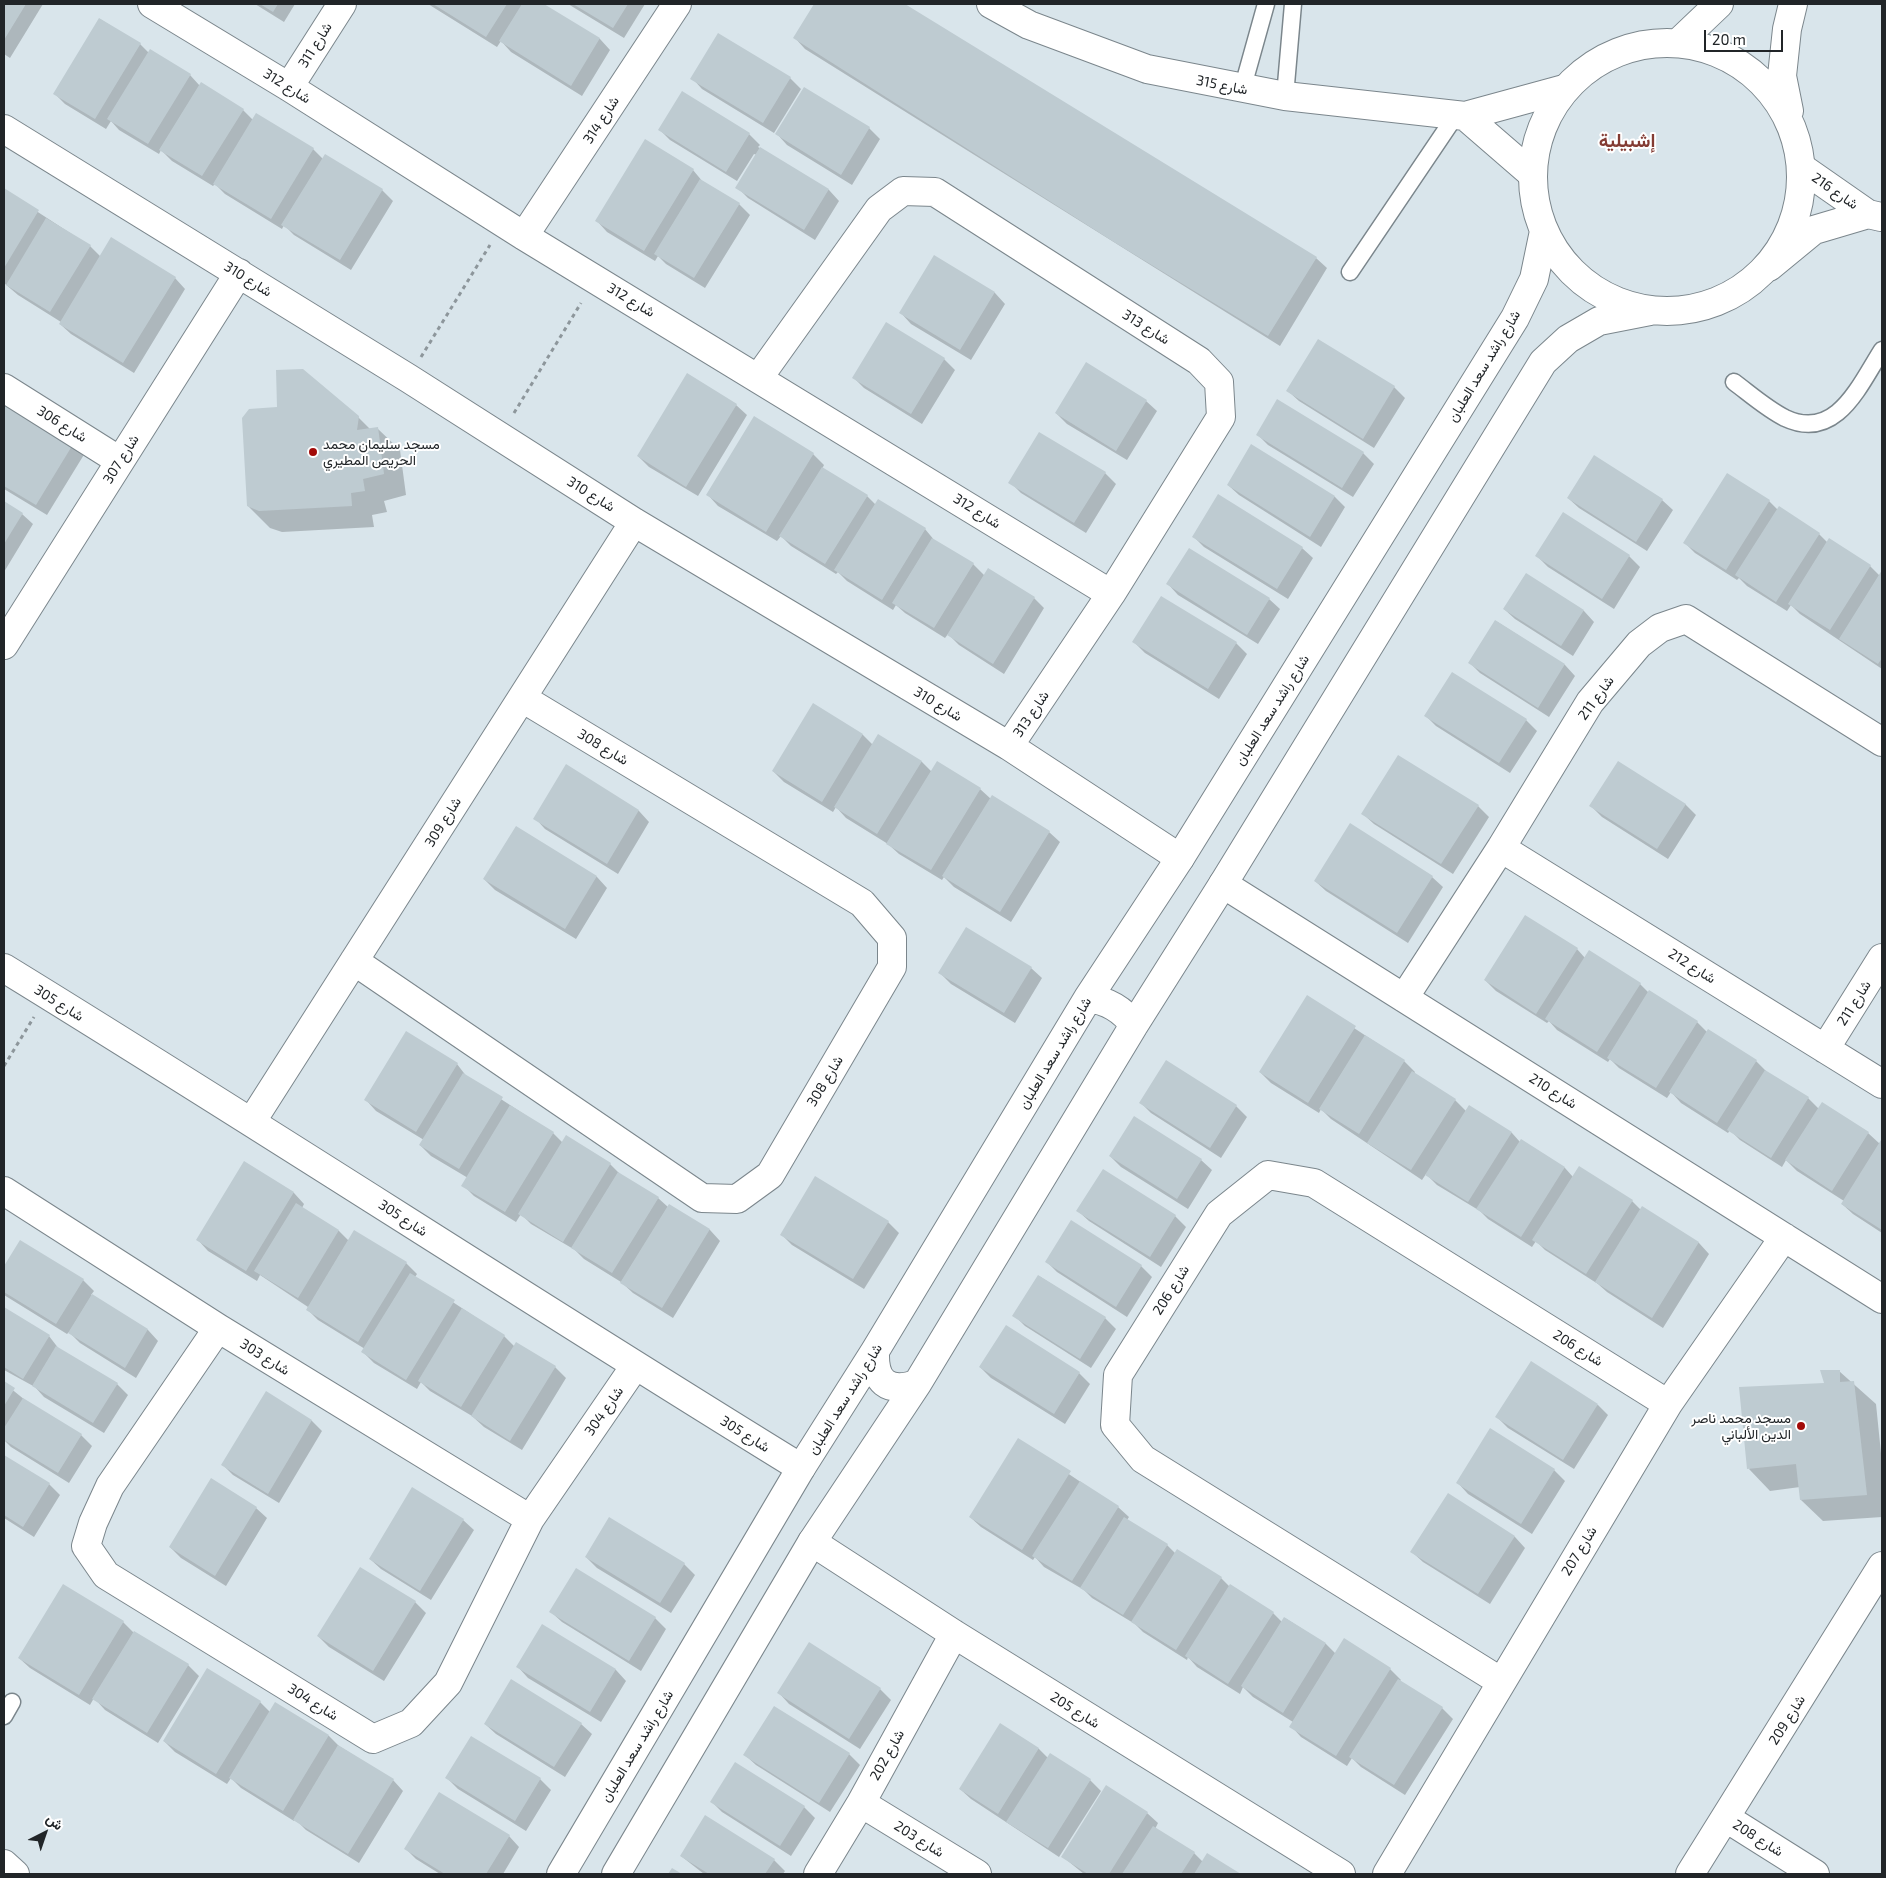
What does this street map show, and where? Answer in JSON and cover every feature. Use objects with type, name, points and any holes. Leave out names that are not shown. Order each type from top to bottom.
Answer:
[{"type":"street","name":"شارع 312","points":[[152,4],[289,87],[514,229],[1112,594]]},
{"type":"street","name":"شارع 311","points":[[289,87],[342,4]]},
{"type":"street","name":"شارع 314","points":[[514,229],[677,4]]},
{"type":"street","name":"شارع 315","points":[[991,4],[1030,24],[1148,70],[1242,90],[1460,116],[1564,89]]},
{"type":"street","points":[[1678,43],[1719,4]]},
{"type":"street","points":[[1768,267],[1788,238],[1800,204],[1802,168],[1782,76],[1787,30],[1794,4]]},
{"type":"street","points":[[1650,311],[1606,297],[1569,270],[1544,231],[1535,203],[1532,174],[1539,137],[1547,115],[1564,89],[1587,68],[1615,52],[1646,44],[1678,43],[1714,51],[1746,68],[1773,94],[1792,125]]},
{"type":"street","points":[[1460,116],[1532,174]]},
{"type":"street","name":"شارع 310","points":[[4,129],[408,378],[634,522],[1008,746],[1180,858]]},
{"type":"street","name":"شارع 216","points":[[1802,168],[1875,215]]},
{"type":"street","name":"شارع 313","points":[[759,377],[879,209],[902,191],[935,192],[1199,361],[1219,382],[1221,417],[1112,594],[1008,746]]},
{"type":"street","name":"شارع 216","points":[[1650,311],[1694,310],[1735,294],[1814,230],[1875,215]]},
{"type":"street","name":"شارع راشد سعد العلبان","points":[[561,1874],[801,1468],[875,1351],[1088,998],[1180,858],[1515,318],[1534,279],[1544,231]]},
{"type":"street","name":"شارع 307","points":[[4,645],[239,273]]},
{"type":"street","points":[[616,1874],[812,1542],[917,1384],[1134,1025],[1223,884],[1543,362],[1568,339],[1599,321],[1650,311]]},
{"type":"street","name":"شارع 306","points":[[4,388],[120,461]]},
{"type":"street","name":"شارع 309","points":[[252,1122],[634,522]]},
{"type":"street","name":"شارع 211","points":[[1404,998],[1501,848],[1590,702],[1639,644],[1660,628],[1686,619],[1882,742]]},
{"type":"street","name":"شارع 308","points":[[354,961],[702,1198],[737,1199],[770,1175],[892,967],[892,938],[862,903],[522,698]]},
{"type":"street","name":"شارع 212","points":[[1501,848],[1882,1084]]},
{"type":"street","name":"شارع 210","points":[[1223,884],[1882,1299]]},
{"type":"street","name":"شارع 211","points":[[1825,1049],[1882,958]]},
{"type":"street","name":"شارع 305","points":[[4,968],[252,1122],[635,1366],[801,1468]]},
{"type":"street","points":[[1088,998],[1109,1003],[1127,1016],[1134,1025]]},
{"type":"street","name":"شارع 206","points":[[1500,1682],[1143,1459],[1115,1425],[1118,1375],[1219,1214],[1268,1175],[1314,1182],[1668,1404]]},
{"type":"street","name":"شارع 303","points":[[4,1190],[218,1328],[530,1519]]},
{"type":"street","name":"شارع 207","points":[[1387,1874],[1500,1682],[1668,1404],[1784,1237]]},
{"type":"street","name":"شارع 304","points":[[218,1328],[110,1486],[93,1523],[86,1546],[106,1575],[372,1739],[411,1723],[448,1683],[530,1519],[635,1366]]},
{"type":"street","points":[[875,1351],[874,1368],[884,1382],[900,1389],[917,1384]]},
{"type":"street","name":"شارع 205","points":[[812,1542],[954,1634],[1341,1874]]},
{"type":"street","name":"شارع 209","points":[[1690,1874],[1882,1566]]},
{"type":"street","name":"شارع 202","points":[[818,1874],[861,1803],[954,1634]]},
{"type":"street","name":"شارع 203","points":[[861,1803],[977,1874]]},
{"type":"street","name":"شارع 208","points":[[1726,1818],[1815,1874]]},
{"type":"street","points":[[4,1864],[15,1874]]},
{"type":"lane","points":[[1242,90],[1266,4]]},
{"type":"lane","points":[[1285,96],[1293,4]]},
{"type":"lane","points":[[1350,272],[1460,116]]},
{"type":"lane","points":[[1734,382],[1782,417],[1799,424],[1817,424],[1834,417],[1847,404],[1882,350]]},
{"type":"lane","points":[[4,1716],[12,1702]]},
{"type":"path","points":[[408,378],[514,229]]},
{"type":"path","points":[[500,436],[596,279]]},
{"type":"path","points":[[4,1066],[47,995]]},
{"type":"building","points":[[4,4],[26,4],[4,40]]},
{"type":"building","points":[[260,4],[278,4],[273,12]]},
{"type":"building","points":[[433,4],[507,4],[486,37]]},
{"type":"building","points":[[522,4],[544,4],[600,38],[571,86],[499,41]]},
{"type":"building","points":[[573,4],[628,4],[613,28]]},
{"type":"building","points":[[814,4],[905,4],[1317,257],[1268,336],[1114,242],[793,38]]},
{"type":"building","points":[[99,18],[141,43],[95,119],[53,94]]},
{"type":"building","points":[[718,33],[791,77],[763,123],[690,79]]},
{"type":"building","points":[[150,49],[191,74],[148,144],[107,119]]},
{"type":"building","points":[[201,82],[244,109],[202,176],[159,150]]},
{"type":"building","points":[[804,87],[870,127],[841,175],[775,134]]},
{"type":"building","points":[[682,91],[750,133],[726,172],[658,130]]},
{"type":"building","points":[[256,113],[314,148],[271,219],[213,184]]},
{"type":"building","points":[[645,139],[694,169],[644,251],[595,221]]},
{"type":"building","points":[[760,147],[829,189],[804,230],[735,188]]},
{"type":"building","points":[[325,154],[383,189],[340,260],[281,225]]},
{"type":"building","points":[[700,179],[740,203],[694,278],[654,254]]},
{"type":"building","points":[[4,188],[39,210],[4,268]]},
{"type":"building","points":[[46,218],[91,245],[50,312],[6,285]]},
{"type":"building","points":[[111,237],[176,277],[123,363],[59,324]]},
{"type":"building","points":[[934,255],[995,292],[960,350],[899,313]]},
{"type":"building","points":[[886,322],[945,358],[911,414],[852,378]]},
{"type":"building","points":[[1318,339],[1395,386],[1363,439],[1286,391]]},
{"type":"building","points":[[1086,362],[1147,400],[1116,451],[1055,413]]},
{"type":"building","name":"مسجد سليمان محمد الحريص المطيري","points":[[303,369],[359,416],[357,430],[378,427],[384,474],[363,479],[365,491],[351,493],[352,506],[259,511],[247,506],[242,418],[249,409],[277,407],[276,370]]},
{"type":"building","points":[[687,373],[737,404],[686,487],[637,456]]},
{"type":"building","points":[[4,397],[75,441],[36,505],[4,486]]},
{"type":"building","points":[[1277,399],[1364,452],[1342,488],[1256,435]]},
{"type":"building","points":[[754,416],[814,453],[766,532],[706,495]]},
{"type":"building","points":[[1039,432],[1106,472],[1074,523],[1008,483]]},
{"type":"building","points":[[1251,444],[1335,496],[1310,537],[1227,485]]},
{"type":"building","points":[[1594,455],[1663,499],[1636,542],[1567,498]]},
{"type":"building","points":[[822,467],[868,495],[825,564],[779,536]]},
{"type":"building","points":[[1727,473],[1770,500],[1726,570],[1683,543]]},
{"type":"building","points":[[1218,494],[1303,547],[1277,589],[1192,537]]},
{"type":"building","points":[[878,499],[926,528],[882,600],[834,570]]},
{"type":"building","points":[[4,501],[23,513],[4,544]]},
{"type":"building","points":[[1779,506],[1820,533],[1776,602],[1735,575]]},
{"type":"building","points":[[1563,512],[1630,555],[1602,599],[1535,556]]},
{"type":"building","points":[[932,538],[974,563],[934,628],[892,603]]},
{"type":"building","points":[[1829,538],[1871,565],[1830,630],[1788,604]]},
{"type":"building","points":[[1189,548],[1270,598],[1247,635],[1166,584]]},
{"type":"building","points":[[988,568],[1035,597],[993,664],[947,635]]},
{"type":"building","points":[[1882,570],[1882,658],[1878,664],[1839,639]]},
{"type":"building","points":[[1526,573],[1584,610],[1561,646],[1503,609]]},
{"type":"building","points":[[1161,596],[1237,642],[1208,689],[1132,642]]},
{"type":"building","points":[[1495,620],[1565,664],[1538,708],[1468,663]]},
{"type":"building","points":[[1452,672],[1527,719],[1499,763],[1424,716]]},
{"type":"building","points":[[813,703],[863,734],[822,802],[772,771]]},
{"type":"building","points":[[878,734],[922,761],[877,834],[834,807]]},
{"type":"building","points":[[1398,755],[1479,805],[1441,864],[1361,814]]},
{"type":"building","points":[[937,761],[981,788],[931,870],[886,844]]},
{"type":"building","points":[[1618,761],[1686,804],[1657,849],[1589,806]]},
{"type":"building","points":[[566,764],[639,810],[607,864],[533,819]]},
{"type":"building","points":[[992,795],[1050,831],[1000,912],[942,876]]},
{"type":"building","points":[[1350,823],[1433,876],[1397,933],[1314,881]]},
{"type":"building","points":[[516,826],[597,876],[565,929],[483,879]]},
{"type":"building","points":[[1525,915],[1578,948],[1536,1014],[1484,980]]},
{"type":"building","points":[[966,927],[1032,967],[1004,1013],[938,973]]},
{"type":"building","points":[[1589,950],[1641,983],[1597,1052],[1545,1019]]},
{"type":"building","points":[[1649,990],[1698,1021],[1656,1088],[1607,1058]]},
{"type":"building","points":[[1307,995],[1356,1026],[1308,1103],[1259,1072]]},
{"type":"building","points":[[1708,1029],[1757,1060],[1717,1123],[1669,1092]]},
{"type":"building","points":[[406,1031],[458,1063],[416,1132],[364,1100]]},
{"type":"building","points":[[1365,1035],[1405,1060],[1359,1134],[1319,1109]]},
{"type":"building","points":[[1166,1060],[1237,1105],[1210,1148],[1139,1103]]},
{"type":"building","points":[[1765,1070],[1809,1097],[1771,1158],[1727,1130]]},
{"type":"building","points":[[1412,1071],[1456,1099],[1411,1170],[1367,1143]]},
{"type":"building","points":[[463,1073],[503,1097],[459,1169],[419,1145]]},
{"type":"building","points":[[1822,1102],[1869,1132],[1832,1191],[1785,1160]]},
{"type":"building","points":[[510,1105],[554,1132],[505,1212],[461,1186]]},
{"type":"building","points":[[1469,1105],[1512,1132],[1468,1202],[1425,1175]]},
{"type":"building","points":[[1134,1116],[1202,1159],[1177,1199],[1109,1156]]},
{"type":"building","points":[[566,1135],[611,1163],[563,1242],[518,1214]]},
{"type":"building","points":[[1521,1139],[1565,1167],[1521,1237],[1476,1209]]},
{"type":"building","points":[[1882,1141],[1882,1230],[1841,1204]]},
{"type":"building","points":[[244,1161],[294,1192],[246,1271],[196,1240]]},
{"type":"building","points":[[1579,1166],[1633,1200],[1586,1274],[1532,1240]]},
{"type":"building","points":[[1103,1169],[1176,1215],[1150,1257],[1076,1211]]},
{"type":"building","points":[[618,1172],[659,1197],[612,1273],[571,1248]]},
{"type":"building","points":[[815,1176],[889,1221],[853,1279],[780,1235]]},
{"type":"building","points":[[296,1203],[339,1230],[298,1298],[254,1271]]},
{"type":"building","points":[[669,1204],[710,1229],[662,1308],[620,1283]]},
{"type":"building","points":[[1642,1206],[1699,1242],[1652,1318],[1595,1282]]},
{"type":"building","points":[[1071,1220],[1142,1265],[1116,1307],[1045,1262]]},
{"type":"building","points":[[354,1230],[407,1262],[358,1342],[306,1310]]},
{"type":"building","points":[[20,1240],[84,1279],[56,1324],[4,1292],[4,1266]]},
{"type":"building","points":[[410,1273],[455,1300],[406,1380],[361,1352]]},
{"type":"building","points":[[1038,1275],[1106,1317],[1080,1359],[1012,1316]]},
{"type":"building","points":[[92,1294],[148,1329],[125,1368],[68,1333]]},
{"type":"building","points":[[4,1307],[50,1335],[23,1379],[4,1367]]},
{"type":"building","points":[[462,1308],[505,1335],[461,1407],[418,1381]]},
{"type":"building","points":[[1006,1325],[1080,1372],[1054,1414],[979,1367]]},
{"type":"building","points":[[516,1342],[556,1366],[510,1441],[471,1416]]},
{"type":"building","points":[[56,1346],[118,1383],[93,1423],[32,1386]]},
{"type":"building","points":[[1531,1361],[1598,1404],[1563,1460],[1495,1417]]},
{"type":"building","name":"مسجد محمد ناصر الدين الألباني","points":[[1820,1370],[1840,1370],[1840,1382],[1854,1381],[1867,1495],[1800,1500],[1796,1464],[1747,1469],[1739,1387],[1824,1383]]},
{"type":"building","points":[[4,1381],[15,1388],[4,1406]]},
{"type":"building","points":[[266,1391],[312,1420],[268,1494],[221,1465]]},
{"type":"building","points":[[23,1398],[82,1434],[58,1473],[4,1440],[4,1428]]},
{"type":"building","points":[[1490,1428],[1555,1469],[1521,1524],[1456,1483]]},
{"type":"building","points":[[1018,1438],[1071,1471],[1022,1550],[969,1517]]},
{"type":"building","points":[[4,1455],[50,1483],[23,1527],[4,1515]]},
{"type":"building","points":[[211,1478],[257,1507],[215,1576],[169,1547]]},
{"type":"building","points":[[1080,1481],[1119,1506],[1072,1581],[1032,1556]]},
{"type":"building","points":[[412,1487],[464,1519],[420,1591],[369,1559]]},
{"type":"building","points":[[1448,1493],[1515,1536],[1478,1594],[1410,1552]]},
{"type":"building","points":[[609,1517],[685,1563],[660,1603],[585,1557]]},
{"type":"building","points":[[1124,1517],[1168,1544],[1123,1615],[1080,1588]]},
{"type":"building","points":[[1177,1549],[1222,1577],[1176,1650],[1131,1622]]},
{"type":"building","points":[[360,1567],[416,1601],[373,1671],[317,1636]]},
{"type":"building","points":[[576,1568],[656,1617],[629,1661],[549,1612]]},
{"type":"building","points":[[63,1584],[124,1621],[79,1695],[18,1658]]},
{"type":"building","points":[[1230,1584],[1274,1612],[1228,1684],[1185,1656]]},
{"type":"building","points":[[1284,1617],[1326,1643],[1283,1713],[1241,1686]]},
{"type":"building","points":[[542,1624],[616,1669],[590,1712],[516,1667]]},
{"type":"building","points":[[134,1631],[189,1664],[147,1733],[92,1699]]},
{"type":"building","points":[[1344,1638],[1391,1668],[1336,1756],[1289,1727]]},
{"type":"building","points":[[809,1642],[881,1688],[849,1739],[777,1693]]},
{"type":"building","points":[[207,1668],[261,1701],[216,1774],[163,1741]]},
{"type":"building","points":[[511,1679],[582,1723],[554,1767],[484,1724]]},
{"type":"building","points":[[1398,1679],[1443,1707],[1394,1785],[1349,1757]]},
{"type":"building","points":[[275,1702],[329,1735],[283,1811],[229,1778]]},
{"type":"building","points":[[774,1706],[850,1753],[819,1803],[743,1755]]},
{"type":"building","points":[[1000,1723],[1039,1748],[998,1814],[959,1789]]},
{"type":"building","points":[[471,1736],[541,1778],[515,1821],[445,1778]]},
{"type":"building","points":[[338,1745],[394,1779],[348,1854],[293,1820]]},
{"type":"building","points":[[1050,1753],[1091,1779],[1048,1848],[1006,1822]]},
{"type":"building","points":[[735,1762],[805,1806],[780,1846],[710,1802]]},
{"type":"building","points":[[1106,1785],[1148,1812],[1109,1874],[1088,1874],[1061,1857]]},
{"type":"building","points":[[439,1792],[510,1835],[486,1874],[445,1874],[404,1849]]},
{"type":"building","points":[[705,1815],[775,1859],[765,1874],[709,1874],[680,1856]]},
{"type":"building","points":[[1153,1826],[1195,1852],[1181,1874],[1122,1874]]},
{"type":"building","points":[[1207,1853],[1241,1874],[1194,1874]]},
{"type":"building","points":[[672,1868],[682,1874],[668,1874]]},
{"type":"place","name":"مسجد سليمان محمد الحريص المطيري","points":[[313,452]]},
{"type":"place","name":"مسجد محمد ناصر الدين الألباني","points":[[1801,1426]]},
{"type":"district","name":"إشبيلية","points":[[1627,141]]}]
